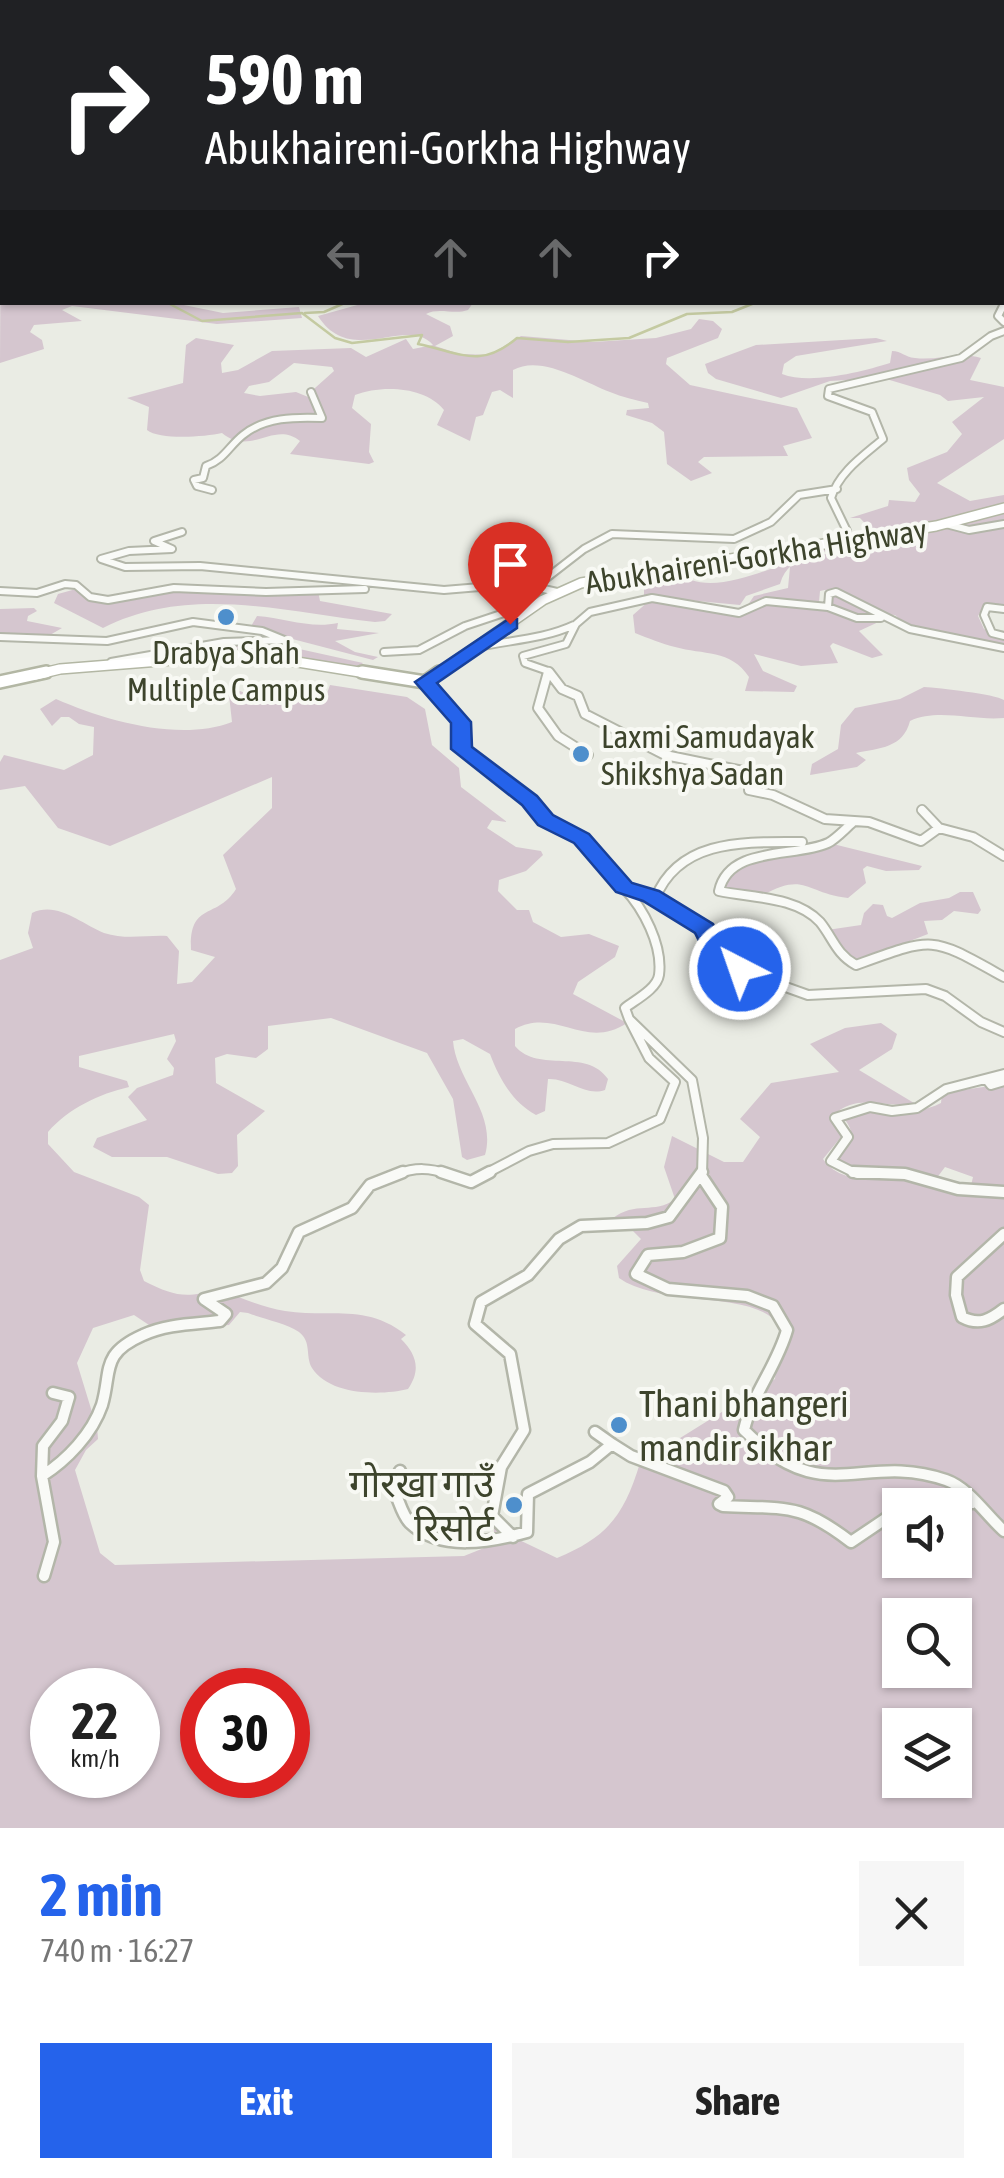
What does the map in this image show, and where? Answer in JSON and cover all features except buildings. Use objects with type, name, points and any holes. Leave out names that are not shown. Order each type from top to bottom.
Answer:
[{"type":"main road","name":"Abukhaireni-Gorkha Highway","points":[[425,682],[557,592],[594,579],[946,524],[1004,508]]},
{"type":"main road","points":[[0,682],[102,664],[266,655],[425,682]]},
{"type":"street","points":[[820,545],[847,531],[831,498],[846,470],[883,439],[872,412],[835,400],[828,396],[828,389],[961,358],[972,353],[980,340],[1004,331]]},
{"type":"street","points":[[212,490],[197,486],[194,480],[204,478],[206,466],[223,461],[245,434],[260,424],[322,418],[311,392]]},
{"type":"street","points":[[384,652],[418,650],[465,626],[504,613],[596,540],[611,534],[699,541],[749,537],[790,508],[799,495],[837,489]]},
{"type":"street","points":[[946,524],[970,530],[1004,524]]},
{"type":"street","points":[[182,532],[154,541],[172,549],[128,551],[101,559],[126,567],[200,566],[385,587],[444,590],[527,583],[557,592]]},
{"type":"street","points":[[0,591],[37,593],[64,584],[76,585],[90,596],[108,600],[174,588],[266,592],[385,587]]},
{"type":"street","points":[[828,606],[830,594],[836,592],[884,618],[930,636],[1004,648]]},
{"type":"street","points":[[478,647],[520,638],[549,637],[601,607],[652,598],[739,613],[766,601],[828,606],[858,618],[884,618]]},
{"type":"street","points":[[1004,609],[987,607],[984,615],[992,633],[1004,636]]},
{"type":"street","points":[[0,637],[107,641],[193,622],[262,631],[284,640],[224,642],[102,664]]},
{"type":"street","points":[[576,624],[566,644],[523,656],[525,663],[548,671],[562,689],[578,696],[585,714],[634,742],[665,756],[736,768],[749,776],[749,790],[772,795],[825,819],[881,825],[921,841],[939,828]]},
{"type":"street","points":[[548,671],[538,708],[544,721],[574,749],[588,756]]},
{"type":"street","points":[[42,1476],[56,1468],[88,1430],[104,1401],[104,1380],[112,1360],[127,1343],[172,1326],[220,1322],[226,1314],[204,1299],[218,1292],[248,1291],[272,1281],[283,1267],[298,1232],[352,1208],[370,1185],[411,1169],[432,1170],[471,1182],[553,1144],[608,1143],[660,1119],[676,1082],[649,1058],[624,1008],[654,985],[659,975],[651,927],[641,906],[582,838],[546,820],[530,801],[461,749],[461,722],[425,682]]},
{"type":"street","points":[[922,810],[939,828],[973,837],[1004,856]]},
{"type":"street","points":[[852,822],[828,844],[750,858],[722,882],[719,891],[750,900],[775,901],[819,920],[837,952],[856,965],[920,942],[946,945],[1004,978]]},
{"type":"street","points":[[654,898],[671,868],[691,857],[764,841],[828,844]]},
{"type":"street","points":[[624,888],[654,898],[709,933],[715,954],[724,965],[751,971],[777,986],[820,995],[926,989],[946,996],[981,1022],[1004,1032]]},
{"type":"street","points":[[512,1537],[492,1516],[500,1467],[524,1430],[521,1403],[510,1354],[474,1324],[475,1313],[481,1302],[544,1262],[559,1239],[581,1226],[647,1223],[668,1217],[702,1177],[706,1157],[692,1080],[629,1019]]},
{"type":"street","points":[[1004,1078],[946,1089],[918,1108],[892,1112],[870,1107],[835,1118],[848,1138],[831,1161],[856,1174],[905,1174],[958,1188],[1004,1192]]},
{"type":"street","points":[[702,1177],[722,1207],[720,1238],[683,1252],[648,1254],[636,1274],[668,1289],[747,1296],[774,1306],[787,1330],[781,1358],[750,1401],[744,1430],[752,1440],[800,1474],[850,1479],[878,1472],[906,1472],[950,1481],[1004,1531]]},
{"type":"street","points":[[1004,1234],[957,1276],[956,1286],[962,1316],[972,1323],[986,1322],[1004,1309]]},
{"type":"street","points":[[44,1576],[54,1542],[42,1476],[43,1446],[62,1421],[68,1397],[52,1393]]},
{"type":"street","points":[[595,1432],[631,1456],[724,1490],[728,1497],[719,1504],[723,1506],[802,1510],[817,1516],[851,1542],[882,1521]]},
{"type":"street","points":[[400,1470],[392,1486],[407,1521],[437,1539],[474,1542],[527,1532],[529,1524],[524,1513],[528,1494],[590,1462],[612,1444]]},
{"type":"shaded area","points":[[0,305],[184,305],[223,313],[299,307],[302,318],[217,324],[72,306],[62,310],[82,321],[34,325],[30,332],[42,340],[44,349],[0,363]]},
{"type":"shaded area","points":[[357,305],[472,305],[463,311],[426,314],[450,326],[453,336],[435,346],[460,354],[489,355],[521,336],[593,342],[656,338],[691,329],[699,319],[713,321],[722,329],[718,338],[667,358],[666,364],[690,385],[797,408],[812,438],[783,446],[788,456],[704,457],[698,462],[712,473],[691,481],[667,464],[664,432],[652,423],[626,415],[627,410],[649,408],[648,403],[536,365],[513,370],[513,398],[500,390],[492,392],[483,415],[476,417],[470,441],[437,425],[444,410],[426,396],[390,389],[355,395],[352,408],[371,424],[369,452],[374,462],[369,464],[290,454],[300,441],[281,434],[243,441],[222,433],[182,437],[153,433],[147,430],[149,407],[127,398],[183,383],[186,345],[196,338],[234,345],[221,363],[222,373],[238,370],[272,351],[351,348],[366,357],[406,339],[413,349],[433,345],[422,337],[409,335],[346,338],[331,331],[318,316]],"holes":[[[294,363],[332,367],[334,371],[315,388],[313,399],[296,392],[260,396],[244,393],[249,386],[269,382]]]},
{"type":"shaded area","points":[[876,338],[887,341],[796,356],[784,364],[782,374],[821,378],[850,373],[890,363],[892,351],[915,358],[981,358],[970,380],[1004,387],[1004,439],[937,483],[970,501],[1004,495],[1004,504],[943,523],[875,534],[860,518],[850,518],[888,506],[889,500],[915,502],[920,494],[909,480],[907,468],[947,452],[962,434],[952,422],[984,397],[948,401],[883,378],[830,381],[781,398],[716,379],[705,364],[756,345]]},
{"type":"shaded area","points":[[1004,510],[1004,605],[984,606],[978,616],[984,629],[1004,637],[1004,645],[918,630],[895,615],[875,610],[839,591],[820,591],[819,602],[768,598],[745,609],[754,596],[788,588],[790,567],[802,560],[964,523]]},
{"type":"shaded area","points":[[854,542],[800,559],[780,584],[746,596],[740,605],[644,596],[644,586],[652,575],[674,569],[686,578],[716,583],[794,561],[779,552]]},
{"type":"shaded area","points":[[76,589],[102,600],[176,589],[318,591],[320,601],[392,614],[385,621],[375,622],[272,608],[203,604],[169,607],[103,628],[54,603],[58,594]]},
{"type":"shaded area","points":[[833,595],[885,619],[859,631],[883,655],[872,658],[833,643],[830,646],[838,663],[801,666],[754,654],[763,671],[797,686],[794,692],[745,691],[749,677],[725,657],[670,646],[635,633],[633,615],[650,600],[738,617],[769,604],[825,610],[832,606]]},
{"type":"shaded area","points":[[0,609],[37,611],[27,621],[62,628],[50,635],[0,635]]},
{"type":"shaded area","points":[[257,616],[307,624],[338,623],[337,629],[379,633],[335,641],[355,652],[378,657],[373,660],[250,628]]},
{"type":"shaded area","points":[[263,641],[363,663],[356,670],[264,653],[177,659],[170,653]]},
{"type":"shaded area","points":[[330,685],[407,697],[425,709],[432,745],[459,768],[461,787],[507,822],[492,820],[487,828],[516,847],[541,851],[543,855],[526,871],[499,880],[498,891],[517,910],[529,910],[533,922],[561,937],[589,934],[619,946],[615,957],[578,982],[573,994],[627,1023],[598,1033],[544,1023],[515,1029],[515,1046],[525,1054],[588,1064],[608,1079],[605,1090],[598,1091],[548,1079],[545,1111],[536,1115],[507,1089],[490,1054],[463,1039],[453,1041],[481,1111],[487,1140],[485,1155],[467,1160],[462,1157],[453,1099],[427,1053],[331,1018],[268,1026],[268,1049],[256,1058],[227,1054],[215,1058],[216,1083],[265,1111],[237,1135],[238,1166],[232,1173],[218,1174],[167,1157],[112,1157],[93,1147],[97,1138],[147,1120],[128,1097],[137,1088],[173,1075],[174,1068],[167,1059],[176,1041],[174,1034],[79,1056],[79,1067],[127,1081],[129,1087],[96,1098],[65,1116],[48,1132],[48,1144],[74,1172],[139,1197],[149,1205],[140,1270],[144,1281],[180,1294],[217,1289],[285,1311],[377,1319],[406,1335],[401,1339],[414,1357],[416,1369],[408,1389],[370,1393],[330,1384],[312,1368],[306,1340],[299,1332],[248,1313],[240,1312],[229,1325],[186,1328],[164,1335],[134,1315],[93,1328],[77,1363],[92,1412],[96,1414],[98,1439],[86,1450],[75,1470],[100,1553],[115,1565],[464,1556],[494,1544],[494,1528],[489,1519],[513,1537],[557,1558],[589,1542],[620,1510],[640,1463],[775,1379],[780,1344],[778,1325],[767,1314],[750,1307],[659,1293],[619,1278],[617,1266],[641,1239],[628,1226],[612,1219],[629,1210],[660,1206],[675,1199],[664,1167],[672,1136],[724,1162],[743,1162],[760,1137],[740,1119],[771,1083],[839,1072],[810,1044],[845,1028],[881,1023],[897,1034],[892,1049],[859,1070],[914,1103],[852,1104],[833,1116],[841,1137],[823,1159],[841,1174],[865,1179],[921,1180],[969,1194],[973,1177],[945,1167],[936,1179],[837,1164],[851,1137],[845,1120],[868,1113],[929,1108],[941,1103],[942,1093],[1004,1084],[1004,1828],[0,1828],[0,960],[33,948],[28,933],[32,913],[51,910],[112,935],[167,936],[179,951],[177,984],[192,982],[215,957],[191,950],[195,924],[199,917],[229,899],[236,889],[223,855],[272,808],[272,777],[110,846],[58,828],[25,786],[0,790],[0,762],[4,755],[64,770],[93,755],[94,727],[69,717],[61,717],[52,726],[40,709],[56,699],[120,721],[190,730],[232,722],[229,695],[240,691],[266,701],[325,699]]},
{"type":"shaded area","points":[[924,687],[999,698],[1004,700],[1004,718],[921,717],[910,721],[896,742],[856,753],[866,760],[857,767],[810,775],[812,764],[838,749],[841,725],[855,708],[900,699]]},
{"type":"shaded area","points":[[833,844],[922,866],[919,870],[886,871],[867,866],[863,869],[866,883],[848,898],[796,884],[758,898],[722,890],[721,886],[751,860]]},
{"type":"shaded area","points":[[973,892],[981,910],[978,914],[954,911],[942,920],[924,921],[928,934],[856,962],[837,948],[827,930],[861,925],[864,913],[873,904],[883,905],[892,918],[920,903]]},
{"type":"waterway","points":[[172,305],[202,321],[302,313],[335,338],[352,343],[422,335],[418,344],[470,356],[492,353],[517,338],[568,342],[629,338],[687,314],[732,312],[750,305]]},
{"type":"waterway","points":[[305,313],[324,312],[340,305]]},
{"type":"place","name":"Drabya Shah Multiple Campus","points":[[226,617]]},
{"type":"place","name":"Laxmi Samudayak Shikshya Sadan","points":[[581,754]]},
{"type":"place","name":"Thani bhangeri mandir sikhar","points":[[619,1425]]},
{"type":"place","name":"गोरखा गाउँ रिसोर्ट","points":[[514,1505]]},
{"type":"route","points":[[510,624],[425,682],[461,722],[461,749],[530,801],[546,820],[582,838],[624,888],[651,896],[666,909],[705,929],[721,962],[740,969]]}]
